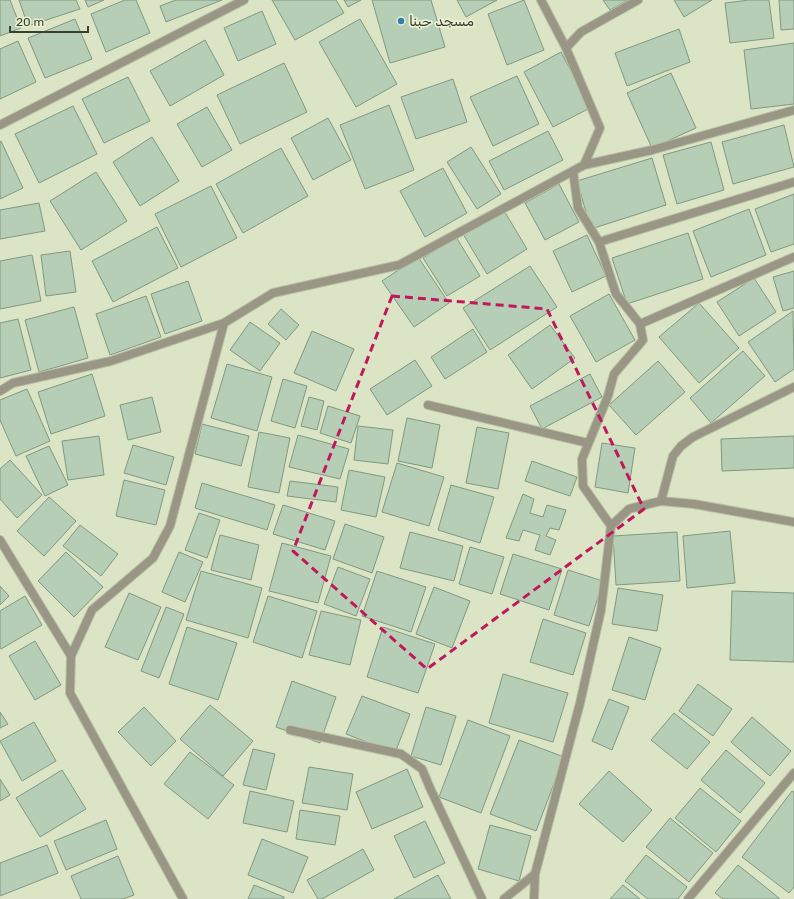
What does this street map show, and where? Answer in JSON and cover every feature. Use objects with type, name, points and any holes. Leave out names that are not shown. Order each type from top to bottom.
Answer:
[{"type":"street","points":[[0,125],[244,0]]},
{"type":"street","points":[[541,0],[566,48],[600,128],[584,165]]},
{"type":"street","points":[[566,48],[581,32],[638,0]]},
{"type":"street","points":[[0,391],[13,383],[112,361],[224,323],[273,293],[399,265],[584,165],[652,150],[794,110]]},
{"type":"street","points":[[573,171],[578,208],[599,242],[616,294],[640,324],[643,340],[614,374],[608,396],[582,459],[583,486],[611,526]]},
{"type":"street","points":[[599,242],[794,182]]},
{"type":"street","points":[[640,324],[794,257]]},
{"type":"street","points":[[183,899],[70,693],[71,656],[92,610],[153,558],[170,526],[224,323]]},
{"type":"street","points":[[661,501],[673,456],[681,446],[693,437],[794,387]]},
{"type":"street","points":[[428,405],[588,443]]},
{"type":"street","points":[[534,899],[535,874],[580,703],[601,610],[611,526],[629,509],[661,501],[694,504],[794,522]]},
{"type":"street","points":[[0,540],[71,656]]},
{"type":"street","points":[[290,730],[401,754],[422,769],[482,899]]},
{"type":"street","points":[[688,899],[794,772]]},
{"type":"street","points":[[504,899],[535,874]]},
{"type":"highlighted area","points":[[392,296],[547,309],[644,509],[427,669],[293,551]]},
{"type":"building","points":[[0,0],[10,0],[21,28],[0,36]]},
{"type":"building","points":[[19,0],[76,0],[80,9],[28,26]]},
{"type":"building","points":[[85,0],[104,0],[88,7]]},
{"type":"building","points":[[125,0],[136,0],[150,33],[106,52],[91,14]]},
{"type":"building","points":[[176,0],[222,0],[166,22],[160,6]]},
{"type":"building","points":[[272,0],[336,0],[344,13],[295,40]]},
{"type":"building","points":[[344,0],[361,0],[348,7]]},
{"type":"building","points":[[372,0],[431,0],[445,47],[390,63]]},
{"type":"building","points":[[457,0],[497,0],[466,17]]},
{"type":"building","points":[[524,0],[544,50],[507,65],[488,14]]},
{"type":"building","points":[[603,0],[628,0],[610,10]]},
{"type":"building","points":[[674,0],[712,0],[684,17]]},
{"type":"building","points":[[749,0],[769,0],[774,38],[730,43],[725,3]]},
{"type":"building","points":[[779,0],[794,0],[794,29],[781,30]]},
{"type":"building","points":[[262,11],[276,44],[238,61],[224,28]]},
{"type":"building","points":[[75,19],[92,59],[45,78],[28,38]]},
{"type":"building","points":[[360,19],[397,84],[356,107],[319,42]]},
{"type":"building","points":[[679,29],[690,62],[627,86],[615,53]]},
{"type":"building","points":[[205,40],[224,75],[170,106],[150,71]]},
{"type":"building","points":[[18,41],[36,82],[0,99],[0,49]]},
{"type":"building","points":[[794,43],[794,104],[751,109],[744,50]]},
{"type":"building","points":[[561,52],[590,108],[553,127],[524,72]]},
{"type":"building","points":[[284,63],[307,112],[240,144],[217,95]]},
{"type":"building","points":[[671,73],[696,128],[652,148],[627,93]]},
{"type":"building","points":[[517,76],[539,124],[493,146],[470,97]]},
{"type":"building","points":[[128,77],[150,121],[104,143],[82,99]]},
{"type":"building","points":[[453,79],[467,122],[416,139],[401,97]]},
{"type":"building","points":[[389,105],[414,170],[365,189],[340,125]]},
{"type":"building","points":[[73,106],[97,154],[39,183],[15,134]]},
{"type":"building","points":[[207,107],[232,150],[202,167],[177,124]]},
{"type":"building","points":[[328,118],[351,160],[313,180],[291,138]]},
{"type":"building","points":[[784,125],[794,167],[733,184],[722,142]]},
{"type":"building","points":[[548,131],[563,160],[504,190],[489,161]]},
{"type":"building","points":[[152,137],[179,181],[140,206],[113,162]]},
{"type":"building","points":[[1,141],[23,188],[0,199],[0,142]]},
{"type":"building","points":[[711,142],[724,190],[677,204],[663,155]]},
{"type":"building","points":[[471,147],[501,194],[477,209],[447,162]]},
{"type":"building","points":[[281,148],[308,196],[243,233],[216,184]]},
{"type":"building","points":[[652,158],[666,205],[591,229],[577,181]]},
{"type":"building","points":[[443,168],[467,213],[425,237],[400,191]]},
{"type":"building","points":[[96,172],[127,221],[81,250],[50,201]]},
{"type":"building","points":[[559,184],[579,222],[545,240],[525,203]]},
{"type":"building","points":[[211,186],[237,238],[181,267],[155,214]]},
{"type":"building","points":[[794,194],[794,244],[771,252],[755,209]]},
{"type":"building","points":[[39,203],[45,231],[0,239],[0,210]]},
{"type":"building","points":[[503,209],[527,249],[487,274],[463,234]]},
{"type":"building","points":[[749,209],[766,255],[711,277],[693,231]]},
{"type":"building","points":[[157,227],[178,268],[113,302],[92,261]]},
{"type":"building","points":[[688,233],[703,279],[627,304],[612,258]]},
{"type":"building","points":[[587,235],[606,276],[572,292],[553,251]]},
{"type":"building","points":[[456,237],[480,276],[447,296],[423,258]]},
{"type":"building","points":[[70,251],[76,292],[46,296],[41,255]]},
{"type":"building","points":[[32,255],[41,301],[0,309],[0,261]]},
{"type":"building","points":[[418,257],[449,303],[414,327],[382,281]]},
{"type":"building","points":[[530,266],[557,307],[490,350],[463,308]]},
{"type":"building","points":[[794,271],[794,308],[783,311],[773,277]]},
{"type":"building","points":[[754,278],[776,312],[739,336],[717,302]]},
{"type":"building","points":[[188,281],[202,321],[165,334],[151,294]]},
{"type":"building","points":[[609,294],[635,340],[596,362],[570,316]]},
{"type":"building","points":[[146,296],[161,337],[110,355],[96,314]]},
{"type":"building","points":[[699,303],[739,348],[699,383],[659,337]]},
{"type":"building","points":[[74,307],[88,358],[39,372],[25,320]]},
{"type":"building","points":[[281,309],[299,325],[286,340],[268,324]]},
{"type":"building","points":[[793,311],[794,369],[775,382],[748,342]]},
{"type":"building","points":[[18,319],[31,370],[0,378],[0,323]]},
{"type":"building","points":[[250,322],[280,343],[260,371],[230,350]]},
{"type":"building","points":[[550,325],[575,358],[532,389],[508,355]]},
{"type":"building","points":[[473,329],[487,352],[445,379],[431,357]]},
{"type":"building","points":[[312,331],[354,349],[336,391],[294,373]]},
{"type":"building","points":[[743,351],[765,376],[711,423],[690,398]]},
{"type":"building","points":[[415,360],[432,386],[387,415],[370,389]]},
{"type":"building","points":[[658,361],[685,392],[636,435],[609,405]]},
{"type":"building","points":[[227,364],[272,377],[257,431],[211,418]]},
{"type":"building","points":[[92,374],[105,416],[51,434],[38,392]]},
{"type":"building","points":[[590,374],[602,397],[542,429],[530,406]]},
{"type":"building","points":[[283,379],[307,386],[295,428],[271,421]]},
{"type":"building","points":[[27,389],[50,441],[16,456],[0,420],[0,400]]},
{"type":"building","points":[[152,397],[161,432],[128,440],[120,405]]},
{"type":"building","points":[[309,397],[324,401],[317,430],[301,426]]},
{"type":"building","points":[[328,406],[360,416],[351,443],[320,433]]},
{"type":"building","points":[[407,418],[440,425],[432,468],[398,461]]},
{"type":"building","points":[[202,424],[249,436],[241,466],[195,454]]},
{"type":"building","points":[[358,426],[393,430],[388,464],[354,460]]},
{"type":"building","points":[[477,427],[509,433],[498,489],[466,483]]},
{"type":"building","points":[[259,432],[290,438],[279,493],[248,487]]},
{"type":"building","points":[[298,435],[349,449],[340,479],[289,467]]},
{"type":"building","points":[[99,436],[104,475],[68,480],[62,441]]},
{"type":"building","points":[[794,436],[794,468],[722,471],[721,439]]},
{"type":"building","points":[[602,443],[635,448],[628,493],[595,487]]},
{"type":"building","points":[[133,445],[174,457],[166,485],[124,473]]},
{"type":"building","points":[[49,446],[68,485],[45,496],[26,456]]},
{"type":"building","points":[[10,460],[42,495],[17,518],[0,499],[0,469]]},
{"type":"building","points":[[532,461],[577,477],[570,496],[525,481]]},
{"type":"building","points":[[397,463],[444,477],[429,526],[382,512]]},
{"type":"building","points":[[349,470],[385,477],[376,517],[341,510]]},
{"type":"building","points":[[124,480],[165,490],[156,525],[116,516]]},
{"type":"building","points":[[290,481],[338,487],[336,502],[287,496]]},
{"type":"building","points":[[202,483],[275,505],[267,530],[195,508]]},
{"type":"building","points":[[451,485],[494,497],[480,543],[438,530]]},
{"type":"building","points":[[523,494],[534,499],[530,513],[543,517],[547,505],[566,510],[559,530],[550,528],[546,536],[556,540],[550,555],[535,550],[540,535],[523,530],[519,541],[506,538]]},
{"type":"building","points":[[49,497],[76,521],[44,556],[17,531]]},
{"type":"building","points":[[283,505],[335,521],[325,550],[273,534]]},
{"type":"building","points":[[199,513],[220,520],[207,558],[185,550]]},
{"type":"building","points":[[345,524],[384,537],[372,573],[333,559]]},
{"type":"building","points":[[80,525],[118,554],[101,576],[63,546]]},
{"type":"building","points":[[730,531],[735,583],[687,588],[683,536]]},
{"type":"building","points":[[410,532],[463,546],[454,581],[400,568]]},
{"type":"building","points":[[677,532],[680,581],[616,585],[613,536]]},
{"type":"building","points":[[220,535],[259,545],[251,580],[211,570]]},
{"type":"building","points":[[282,543],[331,556],[318,603],[269,591]]},
{"type":"building","points":[[470,547],[504,557],[492,594],[459,584]]},
{"type":"building","points":[[66,552],[103,587],[74,617],[38,581]]},
{"type":"building","points":[[179,552],[203,562],[185,602],[162,592]]},
{"type":"building","points":[[513,554],[562,569],[549,610],[500,594]]},
{"type":"building","points":[[338,567],[370,579],[356,616],[324,604]]},
{"type":"building","points":[[568,570],[603,581],[589,626],[554,615]]},
{"type":"building","points":[[201,571],[262,588],[248,638],[186,620]]},
{"type":"building","points":[[377,571],[426,587],[411,632],[362,616]]},
{"type":"building","points":[[0,586],[9,596],[0,605]]},
{"type":"building","points":[[434,587],[470,601],[452,648],[416,634]]},
{"type":"building","points":[[618,588],[663,595],[657,631],[612,624]]},
{"type":"building","points":[[732,591],[794,593],[794,662],[730,660]]},
{"type":"building","points":[[129,593],[161,607],[138,660],[105,647]]},
{"type":"building","points":[[25,596],[42,625],[1,649],[0,611]]},
{"type":"building","points":[[268,596],[317,611],[302,658],[253,642]]},
{"type":"building","points":[[166,607],[184,614],[159,678],[141,671]]},
{"type":"building","points":[[321,611],[361,620],[350,665],[309,655]]},
{"type":"building","points":[[543,619],[586,633],[573,675],[530,662]]},
{"type":"building","points":[[187,627],[237,643],[218,700],[169,684]]},
{"type":"building","points":[[383,627],[435,644],[418,693],[367,677]]},
{"type":"building","points":[[629,637],[661,648],[645,700],[612,690]]},
{"type":"building","points":[[35,641],[61,685],[35,700],[9,656]]},
{"type":"building","points":[[503,674],[568,693],[553,742],[489,723]]},
{"type":"building","points":[[292,681],[336,697],[320,743],[276,727]]},
{"type":"building","points":[[698,684],[732,709],[713,736],[679,711]]},
{"type":"building","points":[[362,696],[410,714],[395,753],[346,734]]},
{"type":"building","points":[[609,699],[629,707],[612,750],[592,741]]},
{"type":"building","points":[[210,705],[253,741],[223,776],[180,739]]},
{"type":"building","points":[[144,707],[176,741],[151,766],[118,732]]},
{"type":"building","points":[[426,707],[456,716],[441,765],[411,756]]},
{"type":"building","points":[[0,712],[8,724],[0,728]]},
{"type":"building","points":[[674,713],[710,742],[687,769],[651,740]]},
{"type":"building","points":[[752,717],[791,751],[770,776],[731,742]]},
{"type":"building","points":[[468,720],[510,736],[481,813],[439,797]]},
{"type":"building","points":[[34,722],[56,761],[22,781],[0,741]]},
{"type":"building","points":[[519,740],[564,757],[536,831],[490,814]]},
{"type":"building","points":[[253,749],[275,754],[266,790],[243,785]]},
{"type":"building","points":[[726,750],[765,783],[740,813],[701,780]]},
{"type":"building","points":[[190,752],[234,785],[208,819],[164,784]]},
{"type":"building","points":[[309,767],[353,774],[347,810],[302,803]]},
{"type":"building","points":[[407,769],[423,807],[372,829],[356,792]]},
{"type":"building","points":[[62,770],[86,809],[40,837],[16,798]]},
{"type":"building","points":[[609,771],[652,810],[623,842],[579,804]]},
{"type":"building","points":[[0,779],[10,795],[0,801]]},
{"type":"building","points":[[700,788],[741,821],[716,852],[675,818]]},
{"type":"building","points":[[250,791],[294,801],[287,832],[243,823]]},
{"type":"building","points":[[792,791],[794,792],[794,887],[789,893],[742,857]]},
{"type":"building","points":[[300,810],[340,816],[335,845],[296,839]]},
{"type":"building","points":[[670,818],[713,853],[689,882],[646,847]]},
{"type":"building","points":[[106,820],[117,849],[66,870],[54,841]]},
{"type":"building","points":[[425,821],[445,863],[414,878],[394,836]]},
{"type":"building","points":[[490,825],[531,836],[519,881],[478,869]]},
{"type":"building","points":[[262,839],[308,857],[293,893],[248,875]]},
{"type":"building","points":[[47,845],[58,873],[0,896],[0,863]]},
{"type":"building","points":[[363,849],[374,870],[322,899],[318,899],[307,880]]},
{"type":"building","points":[[646,855],[687,887],[678,899],[648,899],[625,881]]},
{"type":"building","points":[[118,856],[134,895],[123,899],[81,899],[71,876]]},
{"type":"building","points":[[738,865],[779,899],[723,899],[715,893]]},
{"type":"building","points":[[438,875],[451,899],[394,899]]},
{"type":"building","points":[[254,885],[284,897],[284,899],[248,899]]},
{"type":"building","points":[[623,885],[640,899],[610,899]]},
{"type":"place","name":"مسجد حبنا","points":[[401,21]]}]
